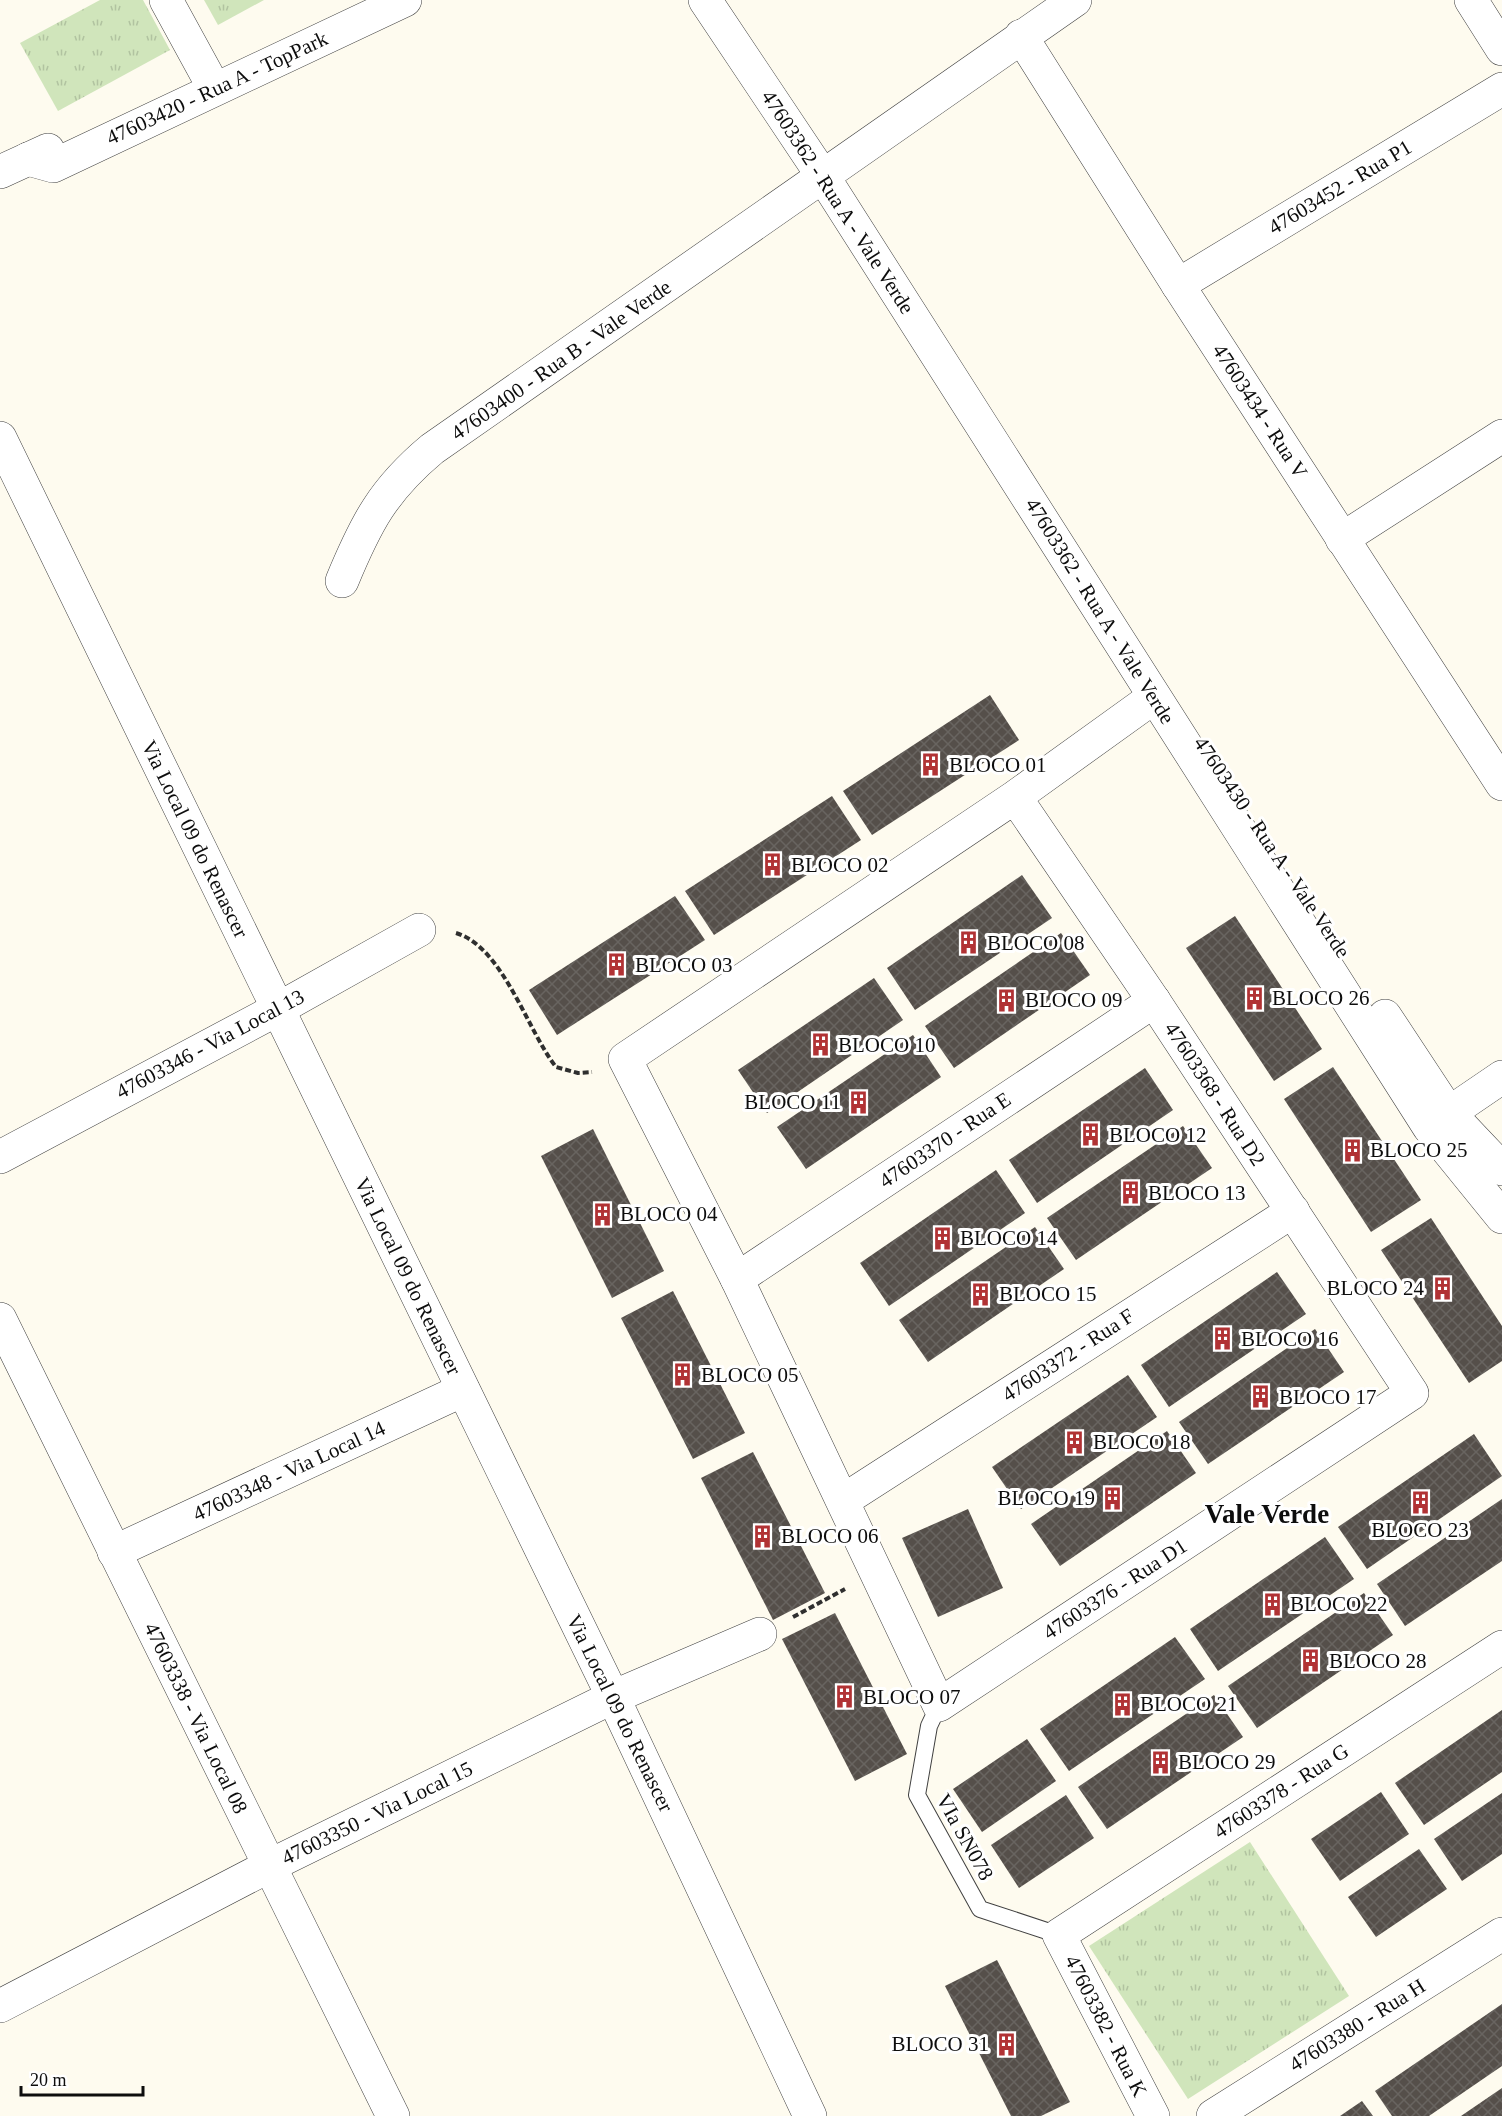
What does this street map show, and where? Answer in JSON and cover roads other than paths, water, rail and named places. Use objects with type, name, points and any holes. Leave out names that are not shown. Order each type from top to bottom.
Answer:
[{"type":"street","points":[[166,0],[207,75]]},
{"type":"street","points":[[14,166],[365,0]]},
{"type":"street","name":"47603420 - Rua A - TopPark","points":[[14,166],[53,166],[405,0]]},
{"type":"street","name":"47603362 - Rua A - Vale Verde","points":[[705,0],[830,173],[1155,698],[1502,1217]]},
{"type":"street","name":"47603430 - Rua A - Vale Verde","points":[[726,0],[830,173],[1165,688],[1439,1120],[1502,1169]]},
{"type":"street","name":"47603400 - Rua B - Vale Verde","points":[[342,581],[359,539],[388,490],[432,449],[1075,0]]},
{"type":"street","points":[[1471,0],[1502,49]]},
{"type":"street","name":"47603434 - Rua V","points":[[1021,36],[1178,285],[1502,784]]},
{"type":"street","name":"47603452 - Rua P1","points":[[1178,285],[1502,89]]},
{"type":"street","points":[[1342,538],[1502,436]]},
{"type":"street","name":"Via Local 09 do Renascer","points":[[0,438],[613,1697],[810,2116]]},
{"type":"street","points":[[939,1705],[844,1500],[737,1279],[625,1059],[1015,797],[1155,698]]},
{"type":"street","name":"47603368 - Rua D2","points":[[1015,797],[1154,1001],[1412,1393]]},
{"type":"street","name":"47603346 - Via Local 13","points":[[0,1157],[278,1009],[419,930]]},
{"type":"street","name":"47603370 - Rua E","points":[[737,1279],[1154,1001]]},
{"type":"street","points":[[1439,1120],[1502,1077]]},
{"type":"street","name":"47603372 - Rua F","points":[[844,1500],[1293,1211]]},
{"type":"street","name":"47603338 - Via Local 08","points":[[0,1319],[393,2116]]},
{"type":"street","name":"47603348 - Via Local 14","points":[[114,1552],[463,1390]]},
{"type":"street","name":"47603376 - Rua D1","points":[[939,1705],[1412,1393]]},
{"type":"street","name":"47603350 - Via Local 15","points":[[0,2006],[269,1866],[613,1697],[760,1634]]},
{"type":"street","name":"47603378 - Rua G","points":[[1059,1935],[1502,1647]]},
{"type":"street","name":"47603380 - Rua H","points":[[1213,2116],[1502,1934]]},
{"type":"street","name":"47603382 - Rua K","points":[[1059,1935],[1153,2116]]},
{"type":"lane","name":"VIa SN078","points":[[939,1705],[929,1726],[917,1795],[980,1909],[1059,1935]]},
{"type":"place","name":"BLOCO 01","points":[[931,765]]},
{"type":"place","name":"BLOCO 02","points":[[773,865]]},
{"type":"place","name":"BLOCO 08","points":[[969,943]]},
{"type":"place","name":"BLOCO 03","points":[[617,965]]},
{"type":"place","name":"BLOCO 26","points":[[1254,998]]},
{"type":"place","name":"BLOCO 09","points":[[1007,1000]]},
{"type":"place","name":"BLOCO 10","points":[[820,1045]]},
{"type":"place","name":"BLOCO 11","points":[[859,1102]]},
{"type":"place","name":"BLOCO 12","points":[[1091,1135]]},
{"type":"place","name":"BLOCO 25","points":[[1352,1150]]},
{"type":"place","name":"BLOCO 13","points":[[1130,1193]]},
{"type":"place","name":"BLOCO 04","points":[[602,1214]]},
{"type":"place","name":"BLOCO 14","points":[[942,1238]]},
{"type":"place","name":"BLOCO 24","points":[[1442,1288]]},
{"type":"place","name":"BLOCO 15","points":[[981,1294]]},
{"type":"place","name":"BLOCO 16","points":[[1223,1339]]},
{"type":"place","name":"BLOCO 05","points":[[683,1375]]},
{"type":"place","name":"BLOCO 17","points":[[1261,1397]]},
{"type":"place","name":"BLOCO 18","points":[[1075,1442]]},
{"type":"place","name":"BLOCO 19","points":[[1113,1498]]},
{"type":"place","name":"BLOCO 23","points":[[1420,1502]]},
{"type":"place","name":"BLOCO 06","points":[[763,1536]]},
{"type":"place","name":"BLOCO 22","points":[[1272,1604]]},
{"type":"place","name":"BLOCO 28","points":[[1311,1661]]},
{"type":"place","name":"BLOCO 07","points":[[845,1697]]},
{"type":"place","name":"BLOCO 21","points":[[1122,1704]]},
{"type":"place","name":"BLOCO 29","points":[[1160,1762]]},
{"type":"place","name":"BLOCO 31","points":[[1007,2044]]},
{"type":"district","name":"Vale Verde","points":[[1267,1514]]}]
